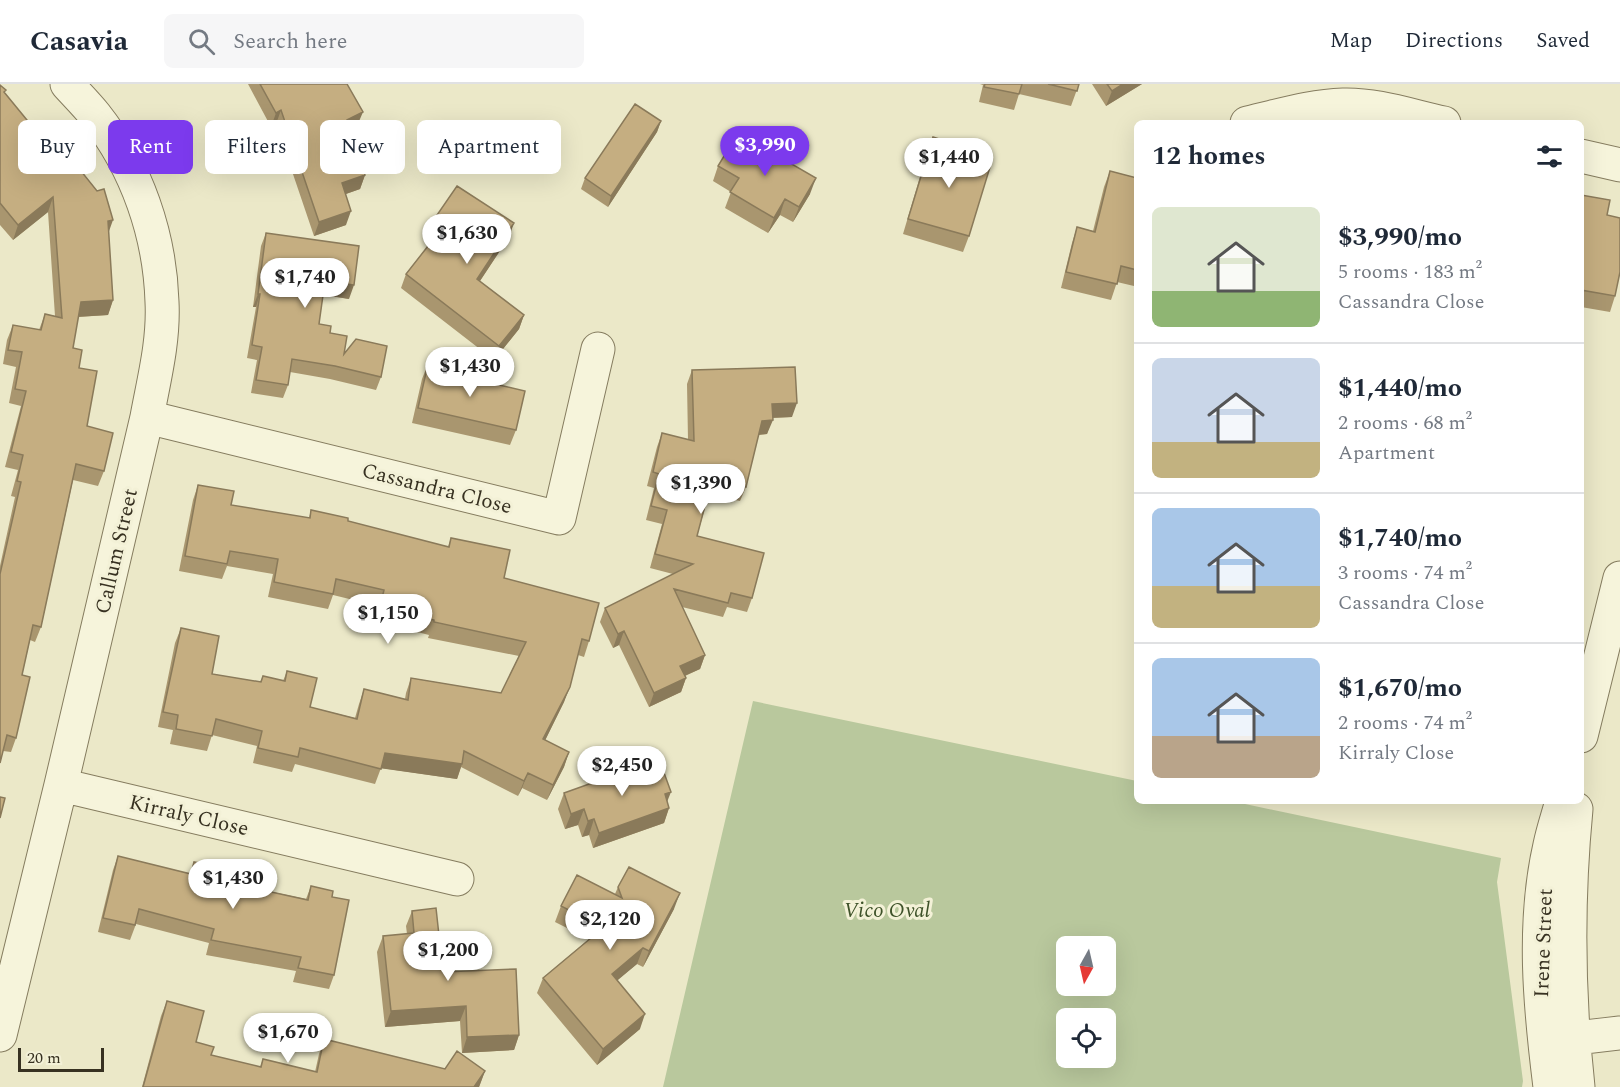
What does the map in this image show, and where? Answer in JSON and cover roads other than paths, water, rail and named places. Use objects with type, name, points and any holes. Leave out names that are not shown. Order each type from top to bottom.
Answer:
[{"type":"street","name":"Callum Street","points":[[0,1035],[61,785],[159,357],[162,304],[158,257],[146,206],[125,160],[95,115],[67,84]]},
{"type":"street","points":[[1260,120],[1313,108],[1345,105],[1429,120]]},
{"type":"street","points":[[1584,157],[1620,165]]},
{"type":"street","name":"Cassandra Close","points":[[147,417],[559,518],[598,349]]},
{"type":"street","points":[[1584,726],[1620,578]]},
{"type":"street","name":"Kirraly Close","points":[[61,785],[458,879]]},
{"type":"street","name":"Irene Street","points":[[1561,804],[1550,846],[1542,909],[1539,945],[1540,998],[1578,1087]]},
{"type":"street","name":"Irene Street","points":[[1550,1087],[1558,1040],[1568,941],[1569,895],[1577,804]]},
{"type":"street","points":[[1558,1040],[1620,1033]]},
{"type":"park label","name":"Vico Oval","points":[[887,910]]}]
